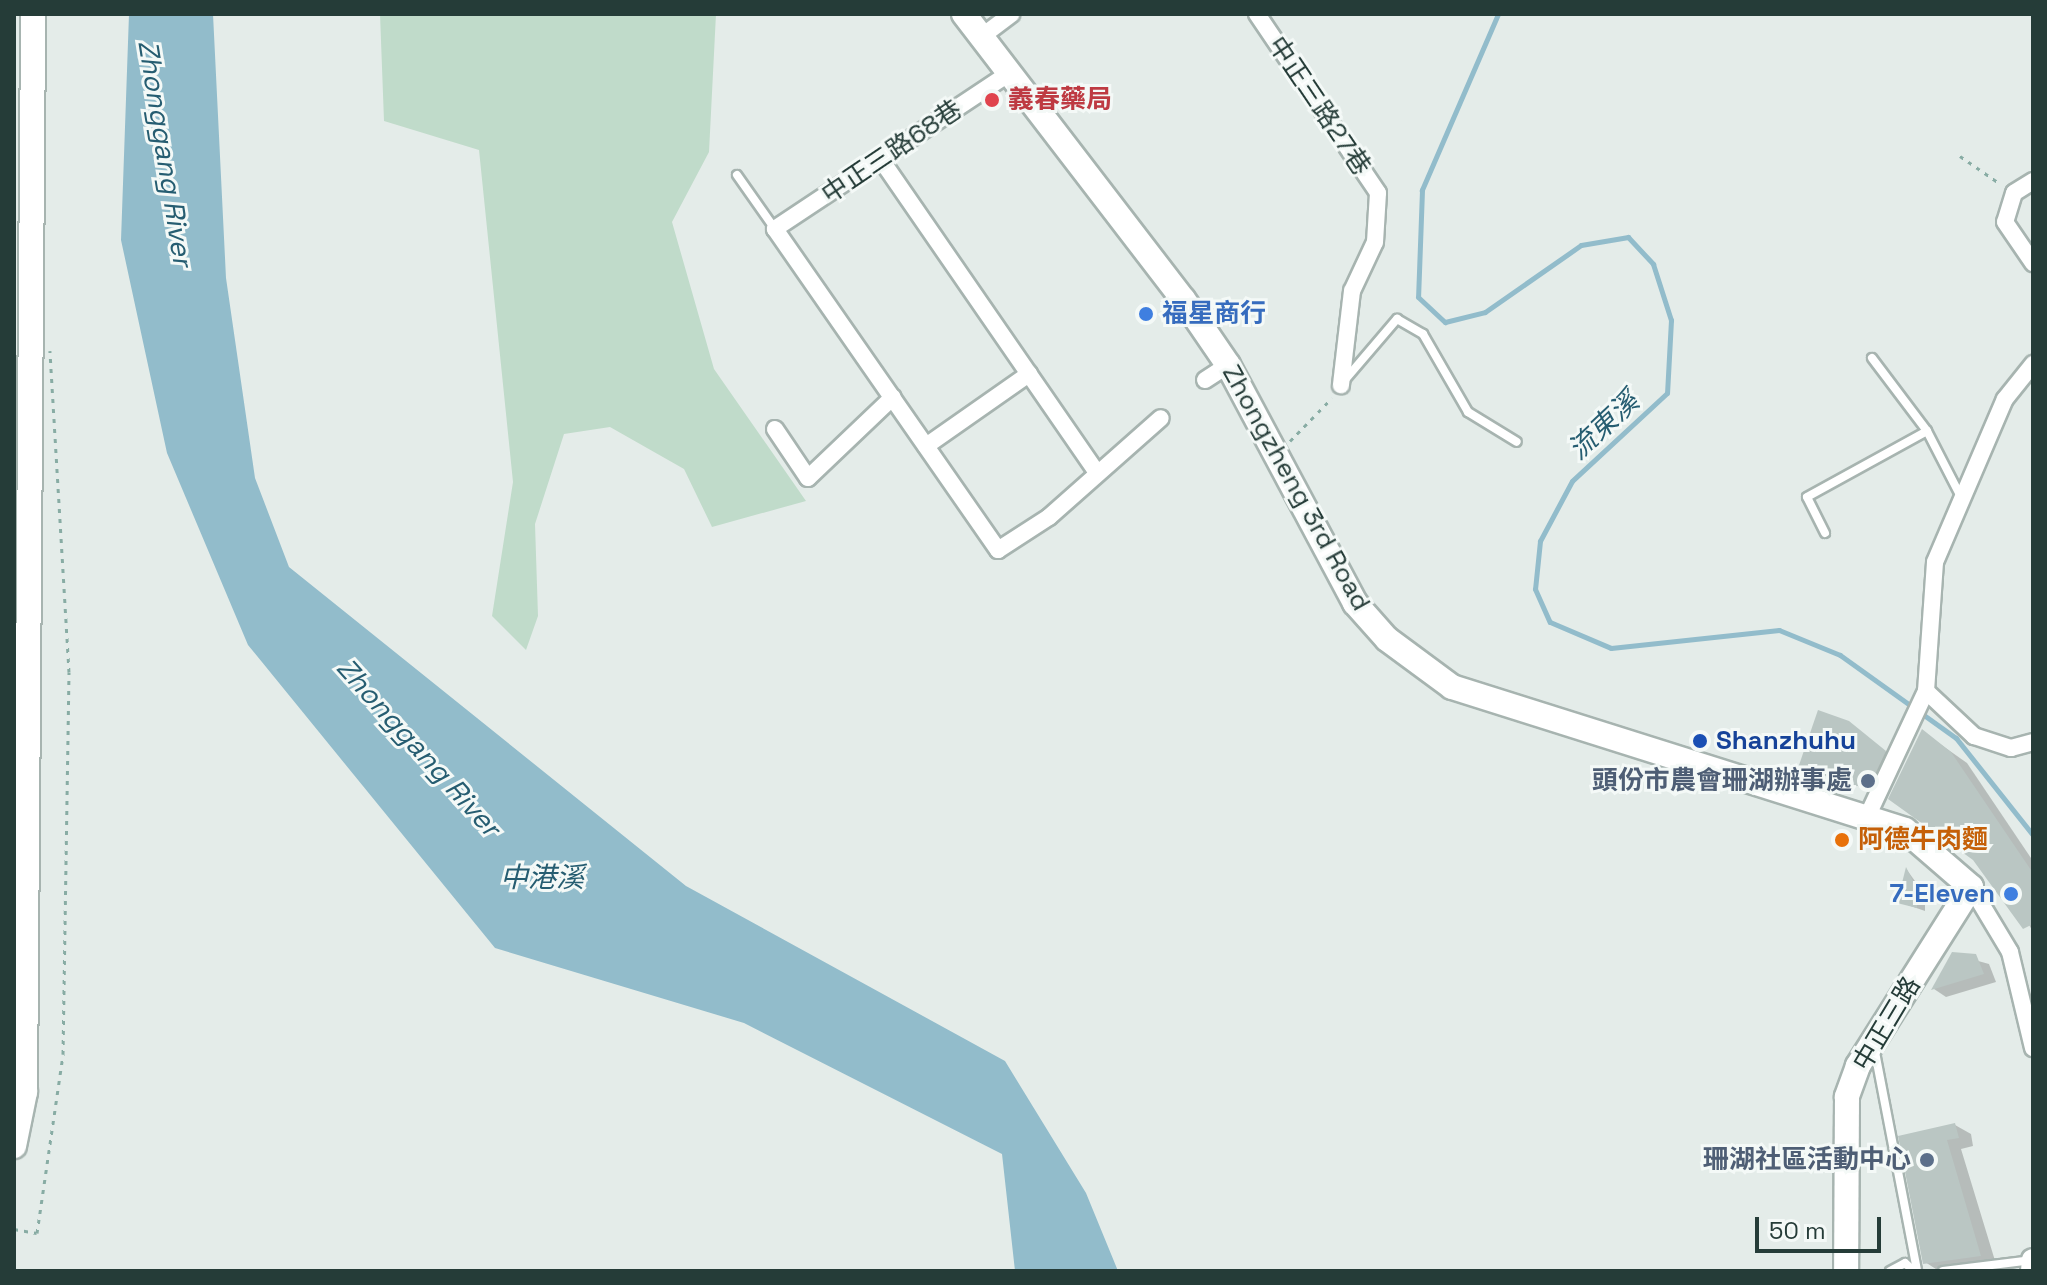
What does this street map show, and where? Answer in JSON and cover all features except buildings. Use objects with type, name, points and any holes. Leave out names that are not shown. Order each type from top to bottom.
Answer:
[{"type":"main road","points":[[14,1146],[25,1092],[34,351],[33,14]]},
{"type":"main road","name":"Zhongzheng 3rd Road","points":[[964,14],[1228,365],[1355,603],[1421,669],[1481,697],[1905,830],[1971,887]]},
{"type":"main road","name":"中正三路","points":[[1846,1271],[1847,1097],[1874,1041],[1971,887]]},
{"type":"street","points":[[981,37],[1011,14]]},
{"type":"street","name":"中正三路27巷","points":[[1257,14],[1378,193],[1375,242],[1352,291],[1341,385]]},
{"type":"street","name":"中正三路68巷","points":[[775,229],[882,161],[1008,74]]},
{"type":"street","points":[[882,161],[1097,473]]},
{"type":"street","points":[[2033,181],[2014,193],[2005,222],[2033,263]]},
{"type":"street","points":[[775,229],[998,550],[1097,473],[1161,418]]},
{"type":"street","points":[[1867,817],[1926,691],[1935,562],[1960,495],[2005,399],[2033,364]]},
{"type":"street","points":[[1205,380],[1228,365]]},
{"type":"street","points":[[926,446],[1029,374]]},
{"type":"street","points":[[775,429],[808,478],[893,397]]},
{"type":"street","points":[[1926,691],[1974,736],[2011,748],[2033,742]]},
{"type":"street","points":[[1971,887],[2010,952],[2033,1048]]},
{"type":"street","points":[[2032,1271],[2033,1260]]},
{"type":"lane","points":[[737,175],[775,229]]},
{"type":"lane","points":[[1341,385],[1397,319],[1423,334],[1468,412],[1517,442]]},
{"type":"lane","points":[[1872,358],[1927,431],[1960,495]]},
{"type":"lane","points":[[1825,533],[1807,497],[1927,431]]},
{"type":"lane","points":[[1874,1041],[1877,1091],[1915,1271]]},
{"type":"lane","points":[[1943,1271],[2033,1260]]},
{"type":"lane","points":[[1890,1271],[1905,1263],[1915,1271]]},
{"type":"path","points":[[1960,156],[2014,193]]},
{"type":"path","points":[[14,1229],[37,1233],[63,1054],[69,672],[54,351],[34,351]]},
{"type":"path","points":[[1276,455],[1341,385]]},
{"type":"green space","points":[[380,14],[716,14],[709,152],[672,222],[714,369],[806,501],[712,527],[684,469],[610,427],[564,434],[535,524],[538,616],[526,650],[492,616],[513,482],[479,150],[384,121]]},
{"type":"water","name":"中港溪","points":[[129,14],[213,14],[226,278],[255,478],[289,567],[686,886],[1005,1061],[1086,1193],[1118,1271],[1015,1271],[1002,1154],[744,1023],[495,948],[248,645],[167,453],[121,240]]},
{"type":"waterway","name":"流東溪","points":[[1498,14],[1422,190],[1418,297],[1445,322],[1485,312],[1581,245],[1628,237],[1653,264],[1671,320],[1667,393],[1572,481],[1540,541],[1535,589],[1550,622],[1611,648],[1779,630],[1840,655],[1956,738],[2033,835]]},
{"type":"place","name":"義春藥局","points":[[992,100]]},
{"type":"place","name":"福星商行","points":[[1146,314]]},
{"type":"place","name":"Shanzhuhu","points":[[1700,741]]},
{"type":"place","name":"頭份市農會珊湖辦事處","points":[[1868,781]]},
{"type":"place","name":"阿德牛肉麵","points":[[1842,840]]},
{"type":"place","name":"7-Eleven","points":[[2011,894]]},
{"type":"place","name":"珊湖社區活動中心","points":[[1927,1160]]},
{"type":"water label","name":"Zhonggang River","points":[[166,153]]},
{"type":"water label","name":"Zhonggang River","points":[[419,747]]}]
